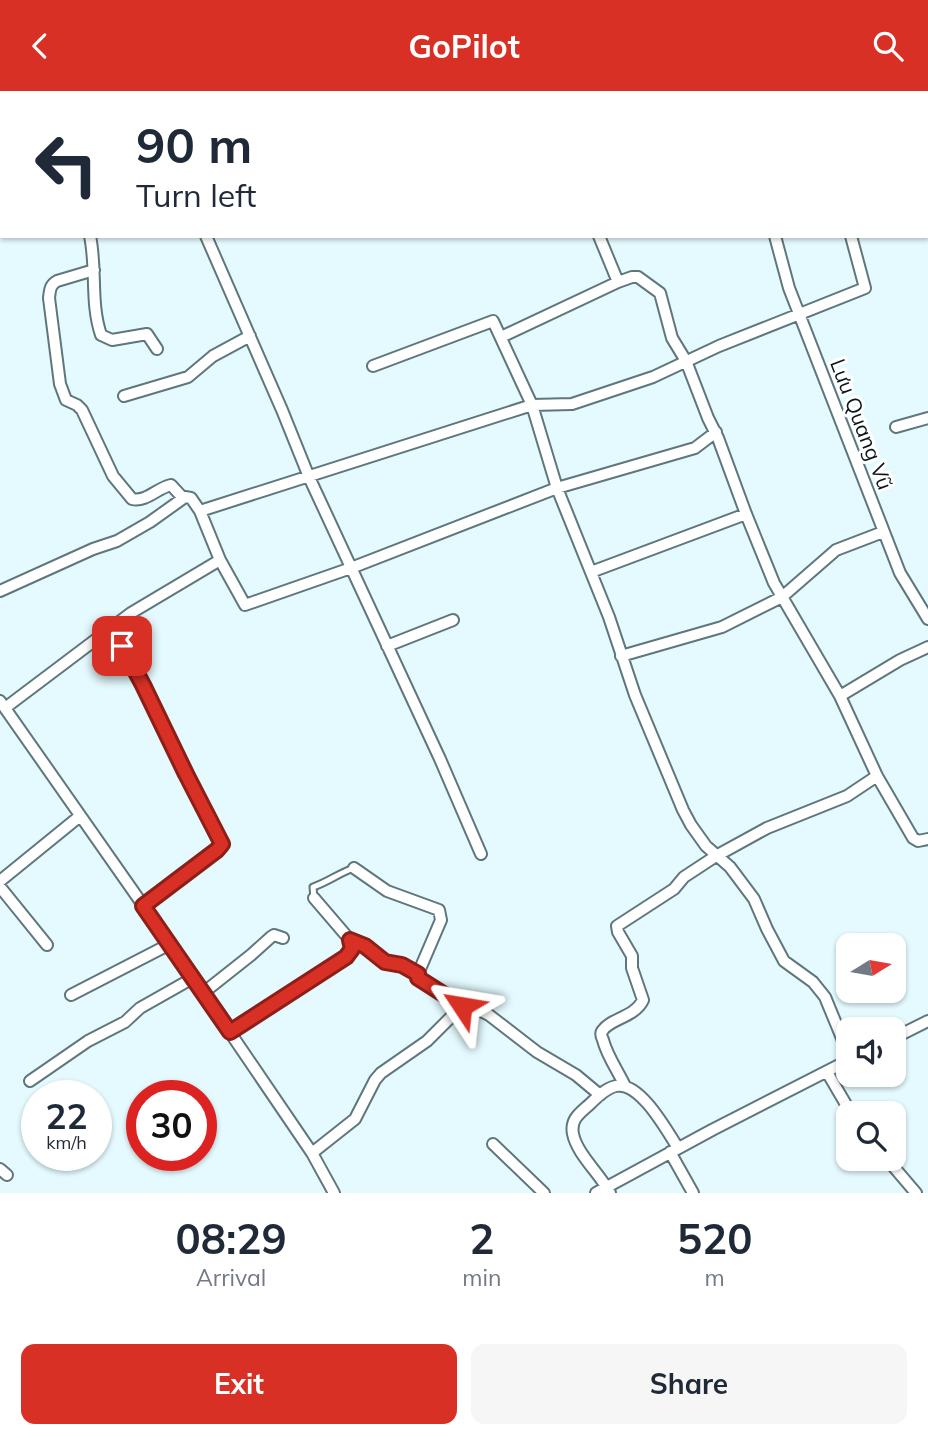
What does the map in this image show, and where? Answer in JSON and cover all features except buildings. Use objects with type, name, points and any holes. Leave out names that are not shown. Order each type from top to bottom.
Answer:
[{"type":"street","points":[[90,238],[94,304],[101,335],[112,340],[147,334],[157,349]]},
{"type":"street","points":[[207,238],[309,477],[440,759],[481,854]]},
{"type":"street","points":[[600,238],[618,282]]},
{"type":"street","name":"Lưu Quang Vũ","points":[[776,238],[789,288],[883,532],[900,573],[927,614]]},
{"type":"street","points":[[200,511],[532,405],[572,404],[653,377],[719,345],[865,288],[852,238]]},
{"type":"street","points":[[94,270],[57,281],[50,290],[60,384],[66,400],[82,410],[113,475],[132,499],[143,499],[170,485],[183,498]]},
{"type":"street","points":[[501,337],[632,277],[638,277],[660,293],[672,338],[686,361],[766,564],[782,597],[840,696],[877,776],[913,838],[918,841],[928,839]]},
{"type":"street","points":[[373,366],[493,321],[532,405],[557,488],[609,617],[652,739],[683,810],[697,834],[716,856],[730,867],[754,899],[784,961],[813,982],[825,997],[836,1025]]},
{"type":"street","points":[[124,396],[188,377],[213,356],[250,337]]},
{"type":"street","points":[[896,426],[928,418]]},
{"type":"street","points":[[0,591],[117,541],[150,523],[183,498],[191,498],[200,511],[220,560],[245,605],[351,568],[557,488],[695,448],[716,432]]},
{"type":"street","points":[[591,572],[746,514]]},
{"type":"street","points":[[621,656],[722,627],[782,597],[836,550],[883,532]]},
{"type":"street","points":[[220,560],[131,613],[2,704],[230,1032],[320,1165],[334,1193]]},
{"type":"street","points":[[387,646],[453,621]]},
{"type":"street","points":[[112,627],[222,844],[143,906]]},
{"type":"street","points":[[840,696],[900,660],[928,647]]},
{"type":"street","points":[[625,1086],[601,1034],[604,1028],[625,1017],[643,1000],[632,968],[632,956],[617,926],[674,889],[684,877],[716,856],[767,828],[847,796],[877,776]]},
{"type":"street","points":[[0,881],[80,816]]},
{"type":"street","points":[[354,868],[387,891],[439,910],[441,920],[418,978],[462,1006],[489,1015],[600,1095]]},
{"type":"street","points":[[0,887],[47,945]]},
{"type":"street","points":[[230,1032],[346,957],[352,949],[350,940],[314,898]]},
{"type":"street","points":[[203,993],[271,937],[274,935],[283,938]]},
{"type":"street","points":[[71,995],[170,944]]},
{"type":"street","points":[[31,1080],[88,1041],[125,1022],[140,1008],[193,978]]},
{"type":"street","points":[[312,1153],[355,1119],[381,1073],[427,1041],[462,1006]]},
{"type":"street","points":[[906,1032],[928,1021]]},
{"type":"street","points":[[596,1193],[608,1190],[674,1150],[836,1066]]},
{"type":"street","points":[[827,1072],[844,1101]]},
{"type":"street","points":[[608,1190],[576,1145],[572,1122],[600,1095],[616,1086],[625,1086],[647,1103],[674,1150],[693,1193]]},
{"type":"street","points":[[493,1144],[544,1193]]},
{"type":"street","points":[[897,1171],[916,1193]]},
{"type":"lane","points":[[314,898],[313,887],[354,868]]},
{"type":"lane","points":[[350,940],[365,946],[385,962],[402,965],[418,974]]},
{"type":"route","points":[[122,646],[222,844],[143,906],[230,1032],[346,957],[352,949],[350,940],[365,946],[385,962],[402,965],[418,974],[418,978],[462,1006]]}]
